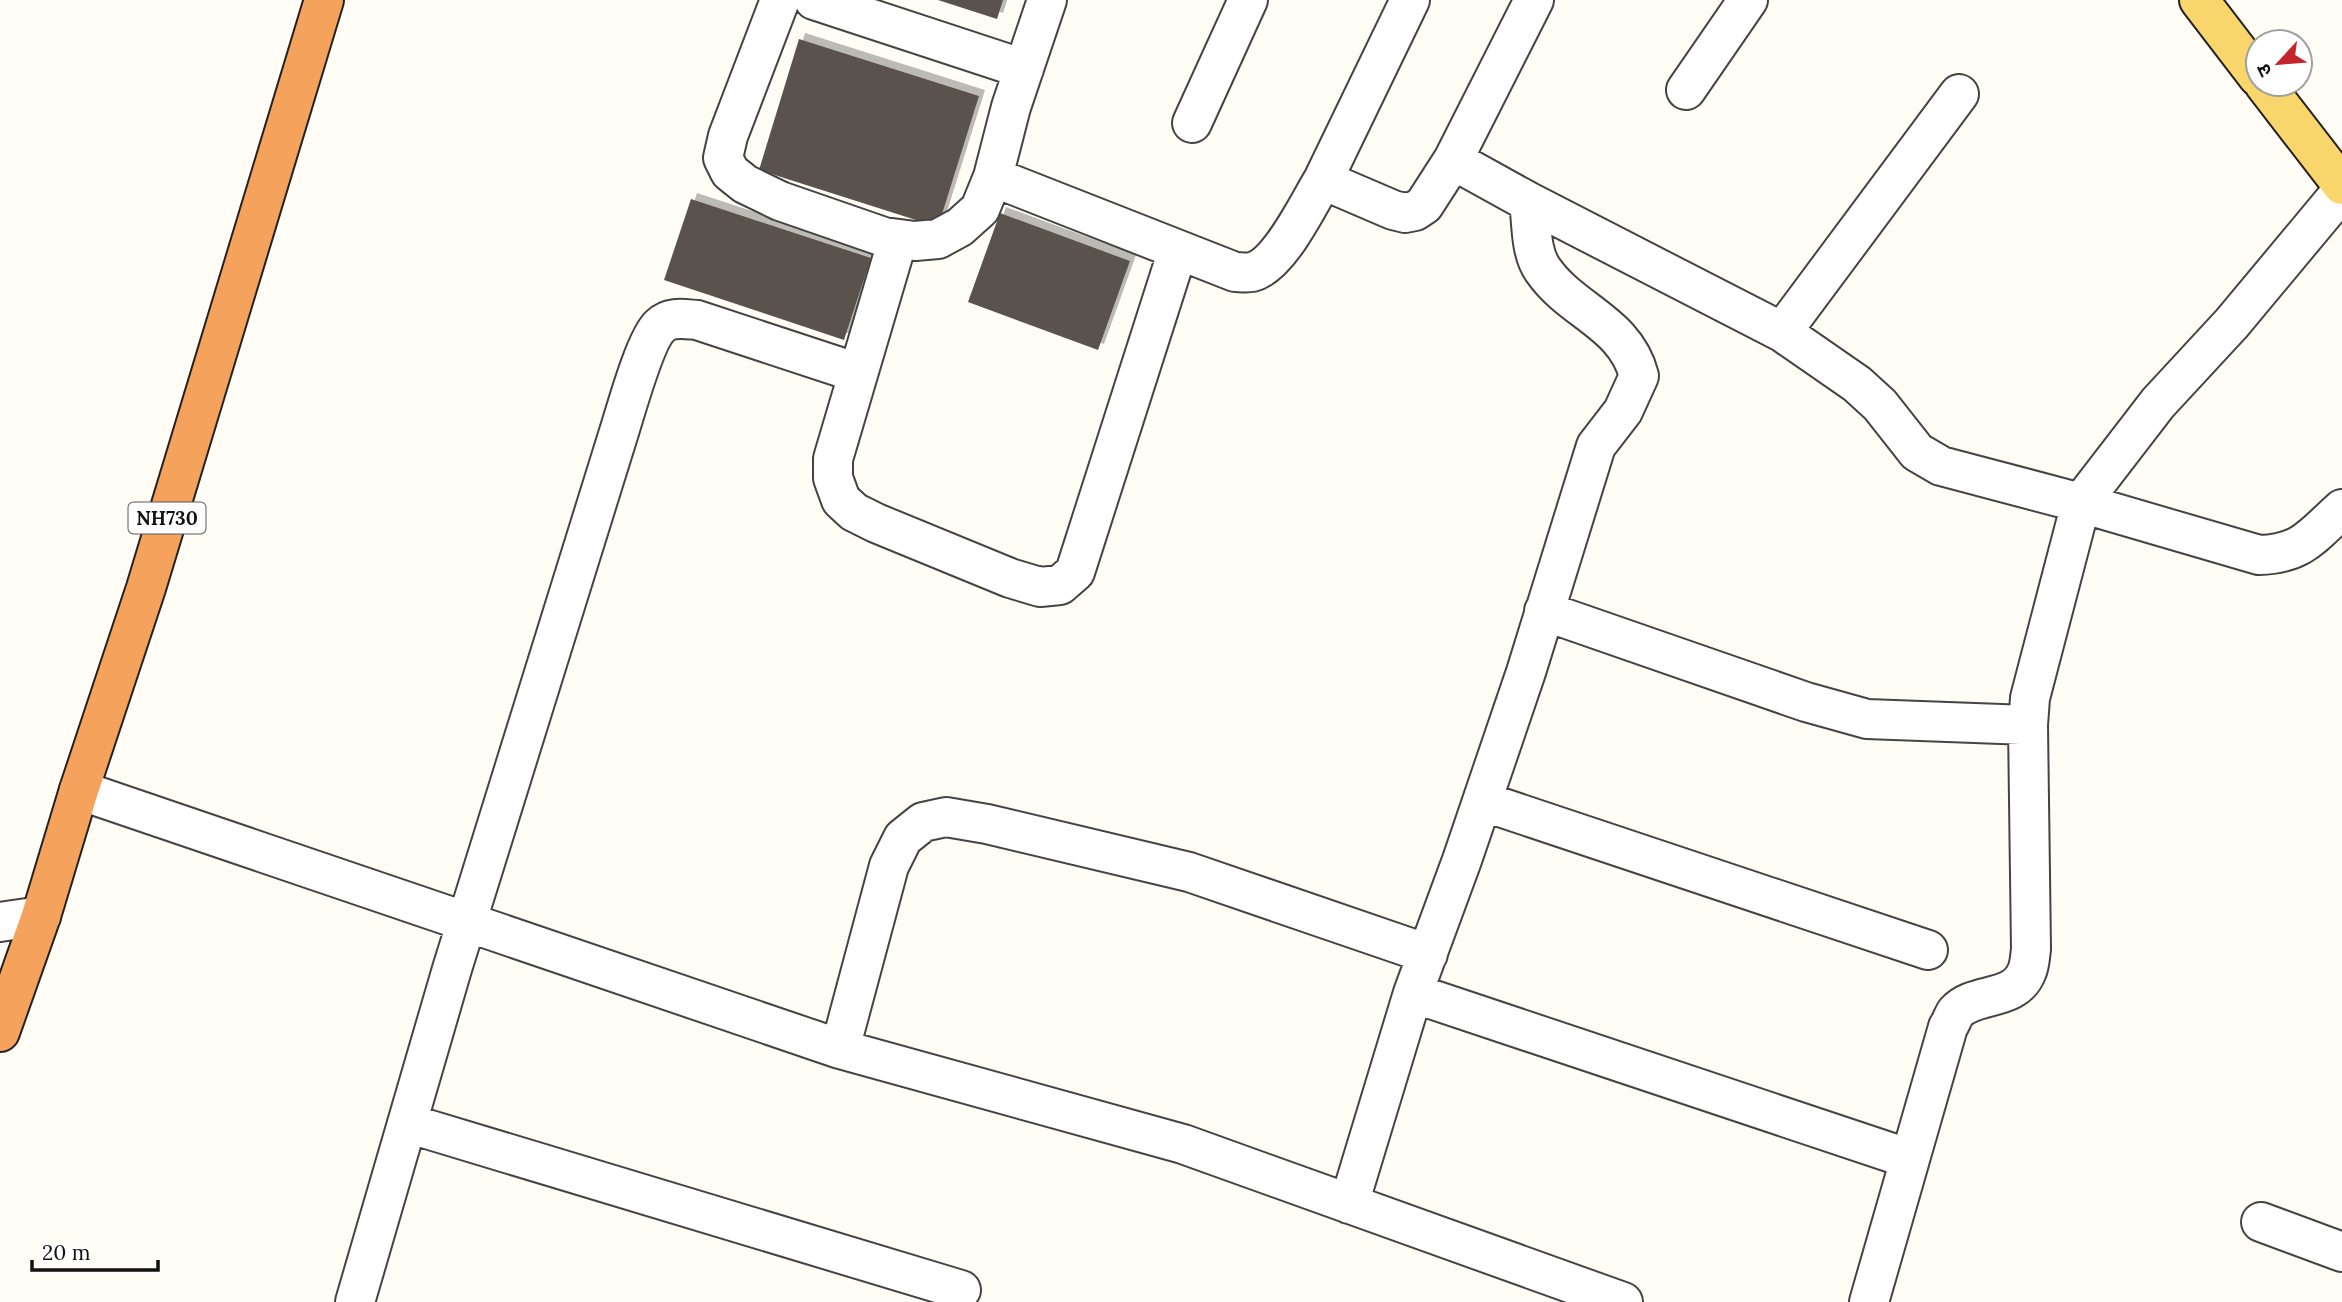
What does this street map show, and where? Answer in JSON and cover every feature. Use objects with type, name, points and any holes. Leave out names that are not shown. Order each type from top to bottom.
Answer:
[{"type":"highway","name":"NH730","points":[[0,1032],[41,916],[79,790],[150,575],[324,0]]},
{"type":"main road","points":[[2199,0],[2244,58]]},
{"type":"main road","points":[[2275,98],[2342,185]]},
{"type":"street","points":[[780,0],[728,136],[723,158],[730,172],[745,184],[780,201],[884,237],[915,241],[938,239],[960,227],[980,209],[993,177],[1011,107],[1047,0]]},
{"type":"street","points":[[814,0],[1024,69]]},
{"type":"street","points":[[1192,123],[1248,0]]},
{"type":"street","points":[[993,177],[1235,272],[1251,272],[1265,266],[1280,250],[1323,180],[1410,0]]},
{"type":"street","points":[[1323,180],[1405,213],[1424,205],[1453,160],[1534,0]]},
{"type":"street","points":[[1686,90],[1748,0]]},
{"type":"street","points":[[1783,332],[1959,94]]},
{"type":"street","points":[[1453,160],[1783,332],[1857,384],[1880,405],[1917,452],[1941,466],[2081,503],[2259,555],[2295,550],[2342,509]]},
{"type":"street","points":[[1869,1302],[1948,1027],[1956,1012],[1968,1003],[2002,995],[2017,985],[2027,972],[2031,949],[2028,725],[2030,698],[2081,503],[2158,403],[2232,323],[2342,191]]},
{"type":"street","points":[[1349,1204],[1413,993],[1482,801],[1596,446],[1623,411],[1639,376],[1634,358],[1623,341],[1543,271],[1536,256],[1530,202]]},
{"type":"street","points":[[898,239],[833,460],[833,478],[841,500],[854,512],[876,523],[1010,578],[1040,587],[1060,585],[1075,572],[1178,250]]},
{"type":"street","points":[[355,1302],[466,923],[639,370],[660,326],[675,319],[697,320],[858,373]]},
{"type":"street","points":[[1544,611],[1806,702],[1867,719],[2028,725]]},
{"type":"street","points":[[79,790],[840,1049],[1183,1144],[1623,1302]]},
{"type":"street","points":[[1482,801],[1928,950]]},
{"type":"street","points":[[840,1049],[889,866],[903,838],[923,822],[946,817],[987,824],[1189,872],[1428,954]]},
{"type":"street","points":[[0,922],[41,916]]},
{"type":"street","points":[[1413,993],[1910,1159]]},
{"type":"street","points":[[407,1123],[961,1290]]},
{"type":"street","points":[[2261,1222],[2342,1252]]},
{"type":"building","points":[[938,0],[1003,0],[997,19]]},
{"type":"building","points":[[799,39],[979,96],[938,227],[759,170]]},
{"type":"building","points":[[691,199],[871,258],[844,340],[664,280]]},
{"type":"building","points":[[1000,213],[1130,261],[1098,350],[968,302]]}]
